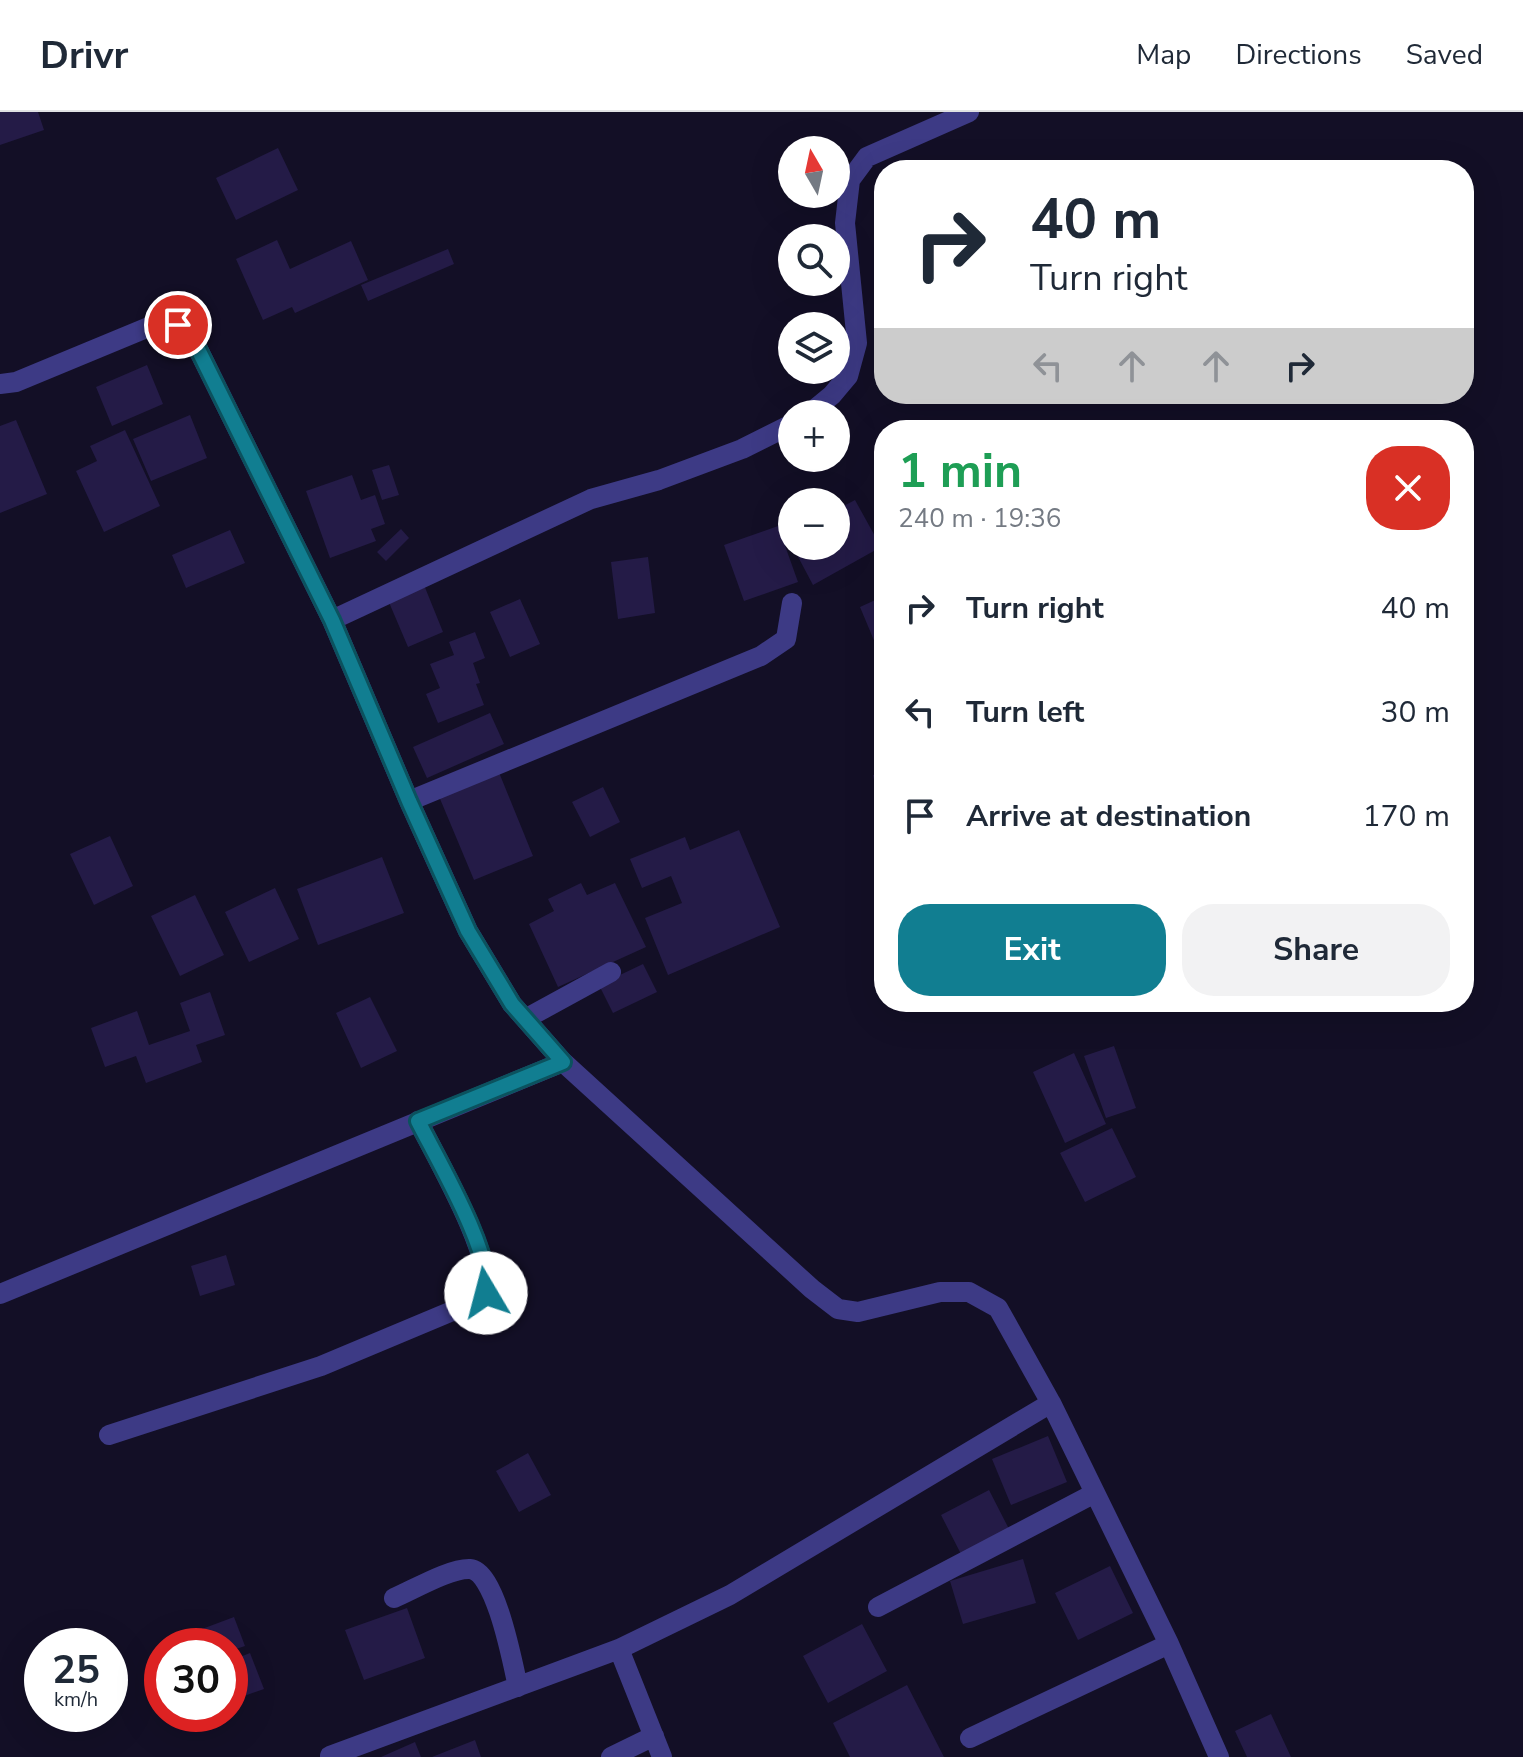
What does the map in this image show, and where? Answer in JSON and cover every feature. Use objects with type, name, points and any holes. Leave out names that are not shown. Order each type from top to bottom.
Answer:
[{"type":"street","points":[[826,400],[848,376],[857,343],[845,223],[850,180],[867,157],[969,112]]},
{"type":"street","points":[[0,384],[16,382],[156,324],[178,325],[191,335],[332,620],[468,931],[512,1004],[563,1062],[812,1289],[838,1309],[858,1312],[940,1292],[969,1292],[998,1308],[1051,1403],[1169,1644],[1219,1757]]},
{"type":"street","points":[[332,620],[591,499],[659,480],[742,449],[778,431]]},
{"type":"street","points":[[409,801],[761,656],[786,639],[792,603]]},
{"type":"street","points":[[525,1019],[611,972]]},
{"type":"street","points":[[0,1294],[563,1062]]},
{"type":"street","points":[[109,1435],[321,1366],[469,1304],[486,1293],[487,1279],[473,1232],[418,1121]]},
{"type":"street","points":[[330,1756],[619,1649],[730,1595],[1051,1403]]},
{"type":"street","points":[[878,1607],[1095,1493]]},
{"type":"street","points":[[394,1598],[444,1576],[469,1569],[476,1571],[490,1588],[505,1629],[518,1687]]},
{"type":"street","points":[[970,1738],[1169,1644]]},
{"type":"street","points":[[619,1649],[662,1757]]},
{"type":"street","points":[[611,1757],[654,1736]]},
{"type":"building","points":[[0,112],[38,112],[44,130],[0,145]]},
{"type":"building","points":[[278,148],[298,190],[236,220],[216,178]]},
{"type":"building","points":[[277,240],[290,269],[351,241],[368,280],[295,313],[292,307],[263,320],[236,259]]},
{"type":"building","points":[[448,249],[454,264],[368,301],[361,285]]},
{"type":"building","points":[[147,365],[163,404],[112,426],[96,387]]},
{"type":"building","points":[[190,415],[207,458],[151,481],[133,439]]},
{"type":"building","points":[[16,420],[47,494],[0,513],[0,426]]},
{"type":"building","points":[[125,430],[160,506],[104,532],[76,471],[97,461],[90,446]]},
{"type":"building","points":[[389,465],[399,495],[382,500],[372,470]]},
{"type":"building","points":[[352,475],[361,500],[375,495],[385,524],[371,529],[376,541],[330,558],[306,491]]},
{"type":"building","points":[[855,500],[874,534],[874,551],[813,585],[800,560],[850,560],[850,503]]},
{"type":"building","points":[[778,526],[778,560],[790,560],[798,582],[744,601],[724,545]]},
{"type":"building","points":[[401,529],[409,538],[386,561],[377,552]]},
{"type":"building","points":[[230,530],[245,563],[186,588],[172,555]]},
{"type":"building","points":[[648,557],[655,613],[618,619],[611,562]]},
{"type":"building","points":[[424,585],[443,632],[408,647],[388,600]]},
{"type":"building","points":[[520,599],[540,644],[510,657],[490,612]]},
{"type":"building","points":[[874,601],[874,640],[860,607]]},
{"type":"building","points":[[475,632],[485,658],[473,663],[480,683],[476,684],[484,705],[438,723],[426,694],[440,688],[430,664],[454,655],[449,642]]},
{"type":"building","points":[[490,713],[504,744],[427,778],[413,747]]},
{"type":"building","points":[[498,770],[533,856],[474,880],[438,794]]},
{"type":"building","points":[[603,787],[620,822],[590,837],[572,802]]},
{"type":"building","points":[[739,830],[780,927],[668,975],[645,918],[682,903],[671,876],[642,888],[630,859],[685,837],[690,850]]},
{"type":"building","points":[[110,836],[133,886],[94,905],[70,854]]},
{"type":"building","points":[[382,857],[404,913],[318,945],[297,889]]},
{"type":"building","points":[[581,883],[587,895],[615,883],[646,947],[558,987],[529,924],[554,911],[548,899]]},
{"type":"building","points":[[275,888],[299,939],[249,962],[225,912]]},
{"type":"building","points":[[195,895],[224,955],[180,976],[151,916]]},
{"type":"building","points":[[643,964],[657,992],[613,1013],[599,985]]},
{"type":"building","points":[[210,992],[225,1035],[196,1045],[202,1062],[146,1083],[136,1056],[105,1067],[91,1028],[137,1011],[149,1045],[190,1031],[180,1003]]},
{"type":"building","points":[[370,997],[397,1051],[361,1068],[336,1013]]},
{"type":"building","points":[[1114,1046],[1136,1108],[1106,1118],[1084,1056]]},
{"type":"building","points":[[1074,1053],[1106,1124],[1065,1143],[1033,1072]]},
{"type":"building","points":[[1112,1128],[1136,1177],[1085,1202],[1060,1153]]},
{"type":"building","points":[[226,1255],[235,1285],[200,1296],[191,1266]]},
{"type":"building","points":[[1048,1436],[1067,1482],[1011,1505],[992,1459]]},
{"type":"building","points":[[528,1453],[551,1495],[519,1512],[496,1471]]},
{"type":"building","points":[[989,1490],[1009,1529],[961,1554],[941,1515]]},
{"type":"building","points":[[1023,1559],[1036,1603],[963,1624],[950,1581]]},
{"type":"building","points":[[1110,1566],[1133,1613],[1078,1640],[1055,1593]]},
{"type":"building","points":[[407,1608],[425,1658],[364,1680],[345,1630]]},
{"type":"building","points":[[234,1617],[238,1628],[205,1628]]},
{"type":"building","points":[[862,1624],[887,1671],[828,1703],[803,1656]]},
{"type":"building","points":[[248,1654],[264,1689],[248,1695]]},
{"type":"building","points":[[907,1685],[944,1757],[850,1757],[833,1723]]},
{"type":"building","points":[[1271,1714],[1291,1757],[1247,1757],[1235,1731]]},
{"type":"building","points":[[475,1740],[481,1757],[432,1757]]},
{"type":"building","points":[[415,1742],[421,1757],[381,1757]]},
{"type":"route","points":[[178,325],[191,335],[332,620],[468,931],[512,1004],[563,1062],[418,1121],[473,1232],[487,1279],[486,1293]]}]
